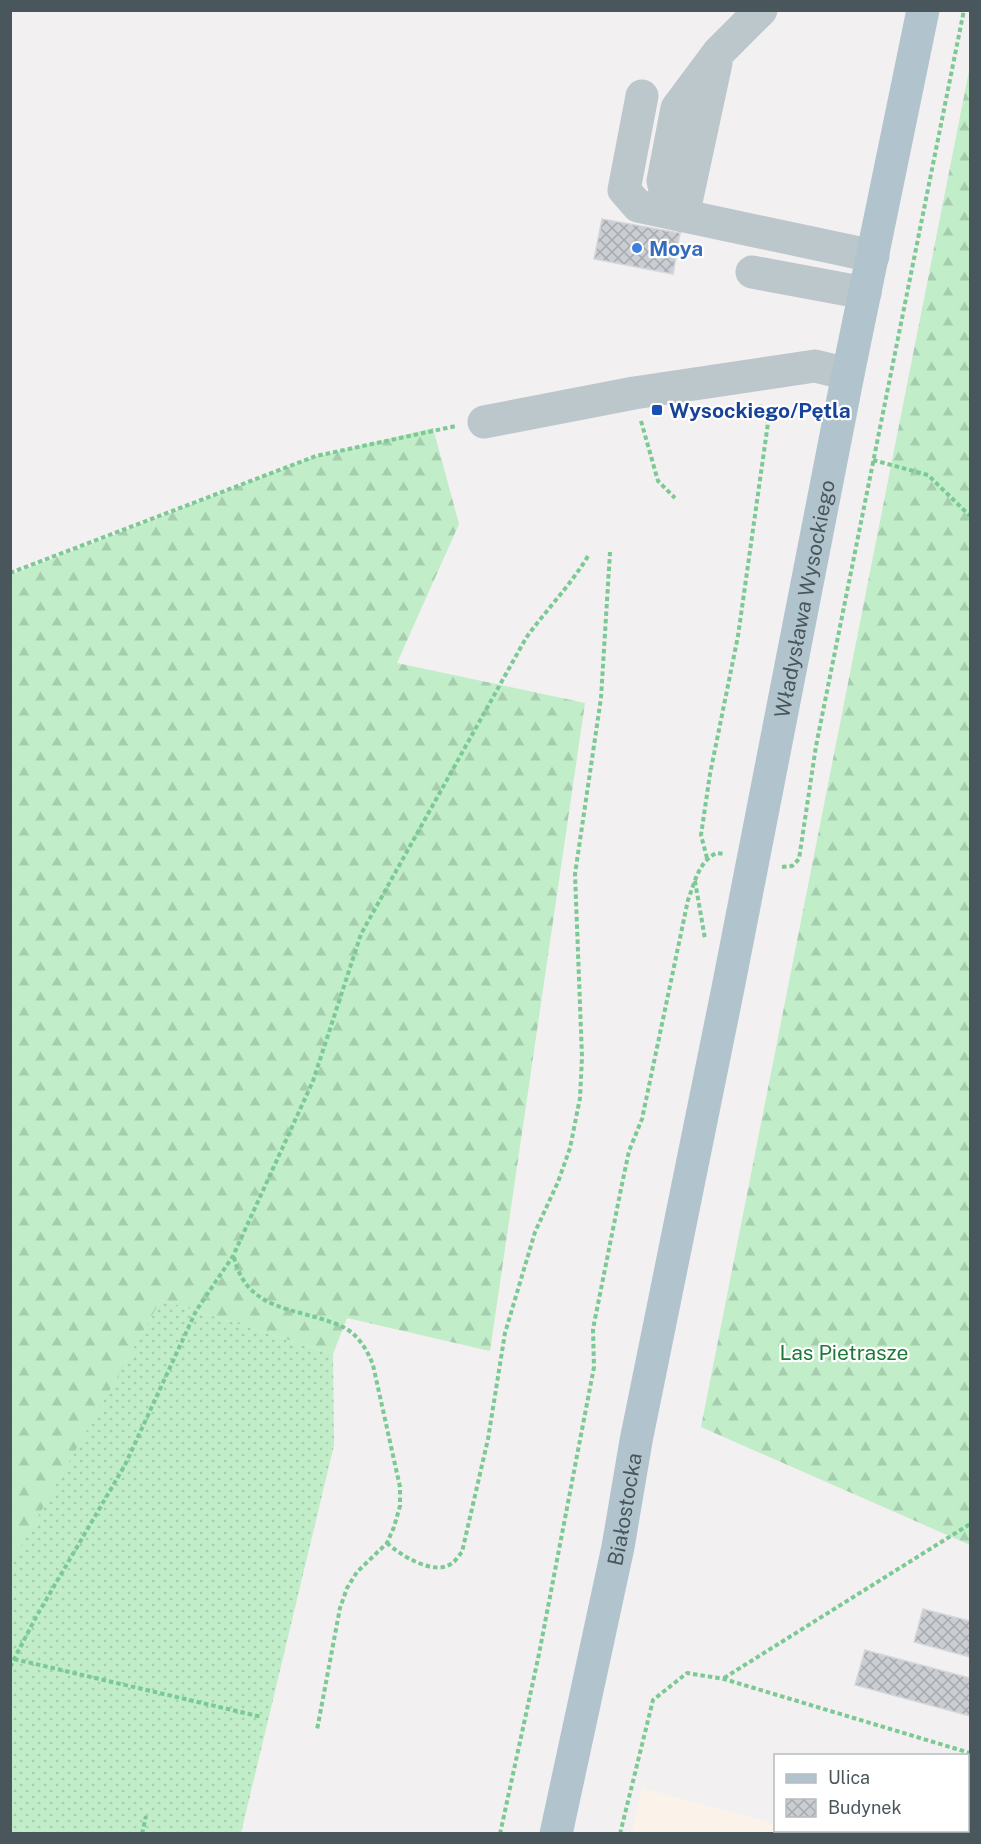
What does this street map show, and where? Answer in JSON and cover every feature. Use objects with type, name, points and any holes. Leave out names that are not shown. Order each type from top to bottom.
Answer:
[{"type":"main road","name":"Władysława Wysockiego","points":[[687,1186],[848,374],[923,10]]},
{"type":"main road","name":"Białostocka","points":[[556,1833],[618,1547],[636,1441],[687,1186]]},
{"type":"lane","points":[[683,216],[668,202],[663,181],[677,108],[718,53],[761,10]]},
{"type":"lane","points":[[718,53],[642,96],[617,107],[606,167],[638,206],[873,256]]},
{"type":"lane","points":[[752,272],[865,292]]},
{"type":"lane","points":[[484,422],[634,393],[815,366],[848,374]]},
{"type":"path","points":[[501,1833],[539,1654],[594,1367],[593,1329],[622,1184],[629,1151],[642,1119],[688,900],[698,873],[707,858],[716,853],[785,867],[792,866],[799,859],[816,746],[964,10]]},
{"type":"path","points":[[634,393],[658,481],[675,498]]},
{"type":"path","points":[[707,858],[701,835],[710,774],[738,636],[768,423],[758,401]]},
{"type":"path","points":[[10,573],[316,456],[445,427],[484,422]]},
{"type":"path","points":[[873,460],[928,475],[970,516]]},
{"type":"path","points":[[387,1543],[398,1553],[424,1566],[440,1568],[452,1564],[462,1552],[488,1440],[505,1333],[535,1232],[558,1182],[570,1148],[580,1098],[582,1057],[575,874],[602,698],[610,552]]},
{"type":"path","points":[[10,1667],[36,1617],[124,1465],[196,1311],[233,1256],[313,1081],[361,934],[526,638],[574,578],[588,556]]},
{"type":"path","points":[[233,1256],[237,1270],[257,1296],[278,1308],[342,1327],[367,1349],[373,1365],[400,1487],[400,1506],[387,1543],[357,1572],[347,1587],[340,1608],[317,1730]]},
{"type":"path","points":[[724,1679],[970,1524]]},
{"type":"path","points":[[14,1659],[262,1717]]},
{"type":"path","points":[[620,1833],[653,1700],[687,1673],[724,1679],[970,1752]]},
{"type":"path","points":[[142,1833],[146,1816]]},
{"type":"shaded area","points":[[642,1788],[774,1824],[774,1832],[809,1833],[632,1833]]},
{"type":"green space","name":"Las Pietrasze","points":[[970,66],[970,1545],[701,1427]]},
{"type":"green space","points":[[433,428],[459,524],[397,663],[585,703],[490,1351],[347,1318],[333,1354],[161,1300],[11,1567],[11,575],[314,457]]},
{"type":"green space","points":[[161,1300],[333,1354],[334,1445],[241,1833],[11,1833],[11,1564]]},
{"type":"building","name":"Moya","points":[[602,219],[680,233],[673,274],[594,259]]},
{"type":"building","points":[[923,1609],[970,1621],[970,1657],[914,1642]]},
{"type":"building","points":[[865,1650],[970,1678],[970,1716],[855,1685]]},
{"type":"place","name":"Moya","points":[[637,248]]},
{"type":"place","name":"Wysockiego/Pętla","points":[[657,410]]}]
